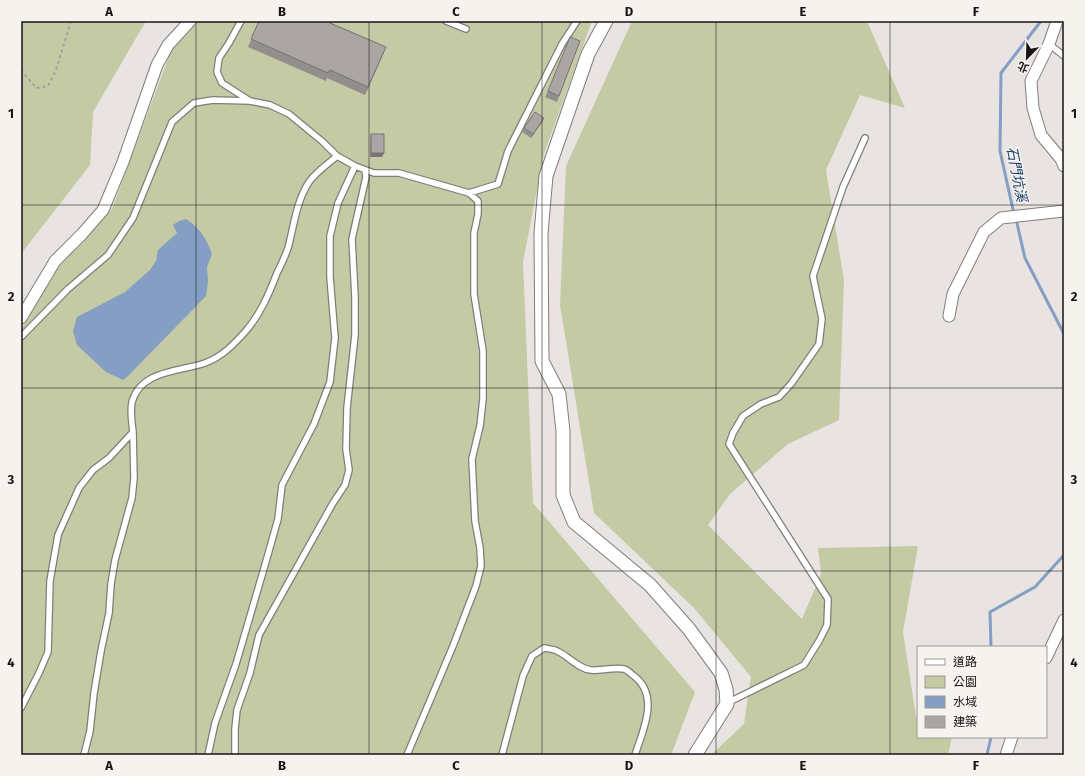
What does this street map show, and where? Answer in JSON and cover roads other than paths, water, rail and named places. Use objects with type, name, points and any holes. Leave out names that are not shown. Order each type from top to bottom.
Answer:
[{"type":"street","points":[[21,318],[55,261],[103,210],[123,162],[157,66],[168,45],[190,21]]},
{"type":"street","points":[[1057,21],[1049,44],[1031,81],[1033,108],[1040,135],[1061,159],[1064,166]]},
{"type":"street","points":[[603,24],[588,54],[546,176],[541,233],[542,361],[559,394],[563,430],[563,495],[574,522],[650,585],[689,629],[721,673],[726,689],[727,704],[695,755]]},
{"type":"street","points":[[949,316],[953,294],[984,232],[1001,218],[1064,211]]},
{"type":"street","points":[[1047,656],[1064,620]]},
{"type":"street","points":[[1006,755],[1012,738]]},
{"type":"lane","points":[[241,21],[219,58],[217,72],[222,84],[250,101]]},
{"type":"lane","points":[[446,21],[466,30]]},
{"type":"lane","points":[[469,193],[498,184],[508,151],[562,44],[577,21]]},
{"type":"lane","points":[[1049,44],[1064,56]]},
{"type":"lane","points":[[21,337],[68,289],[108,255],[133,218],[172,122],[194,103],[213,100],[250,101],[270,106],[290,114],[338,156],[355,166],[374,173],[399,173],[469,193],[478,201],[478,214],[474,233],[474,294],[483,351],[483,399],[480,426],[472,459],[475,521],[480,548],[481,566],[476,586],[453,646],[407,755]]},
{"type":"lane","points":[[727,704],[804,665],[819,641],[827,624],[828,599],[729,444],[733,433],[744,416],[761,404],[779,397],[791,384],[819,344],[822,319],[813,276],[843,187],[865,138]]},
{"type":"lane","points":[[84,755],[90,732],[95,686],[109,613],[114,560],[132,498],[134,478],[132,403],[137,391],[150,378],[164,372],[206,362],[230,348],[248,329],[262,308],[288,249],[294,220],[301,197],[309,182],[320,170],[338,156]]},
{"type":"lane","points":[[208,755],[215,722],[236,664],[266,565],[278,519],[282,485],[314,424],[330,382],[334,338],[330,277],[330,236],[338,203],[355,166]]},
{"type":"lane","points":[[235,755],[237,710],[250,673],[259,635],[345,485],[349,470],[346,449],[347,408],[355,335],[355,296],[352,239],[366,177],[365,170]]},
{"type":"lane","points":[[21,708],[48,652],[50,581],[58,536],[78,488],[93,470],[109,458],[132,432]]},
{"type":"lane","points":[[502,755],[523,676],[532,656],[544,648],[558,651],[579,665],[590,670],[605,668],[626,669],[638,679],[646,690],[648,707],[646,724],[635,755]]},
{"type":"water","points":[[186,219],[202,234],[212,254],[207,267],[208,281],[206,296],[123,380],[106,372],[77,345],[73,331],[77,317],[125,292],[150,270],[156,261],[158,250],[177,233],[173,225]]},
{"type":"waterway","name":"石門坑溪","points":[[1014,214],[1000,151],[1001,73],[1041,21]]},
{"type":"waterway","name":"石門坑溪","points":[[1016,219],[1025,258],[1064,334]]},
{"type":"waterway","name":"石門坑溪","points":[[991,646],[990,612],[1035,587],[1064,555]]},
{"type":"waterway","name":"石門坑溪","points":[[987,755],[991,738]]}]
